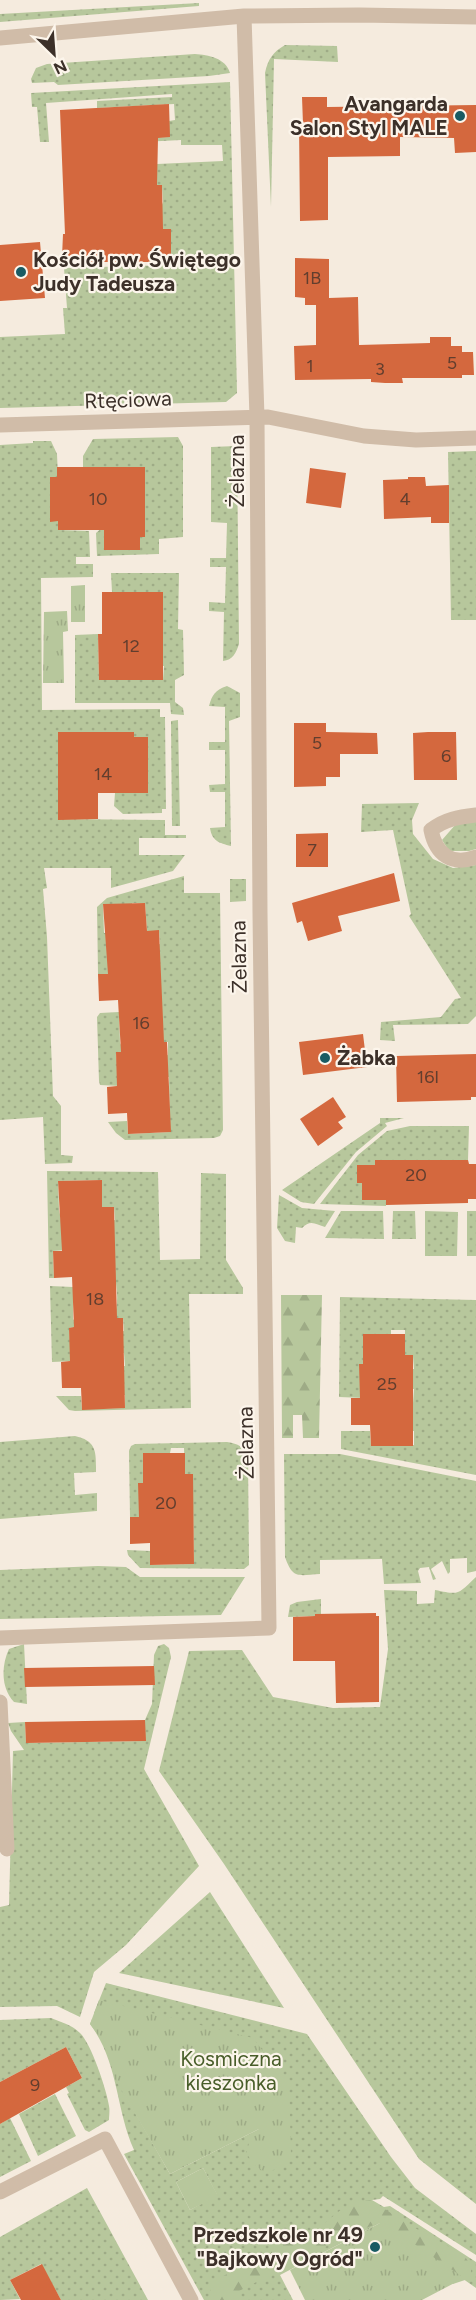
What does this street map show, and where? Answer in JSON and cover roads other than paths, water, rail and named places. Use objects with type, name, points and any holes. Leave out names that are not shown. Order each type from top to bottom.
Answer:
[{"type":"street","points":[[0,38],[244,16],[476,17]]},
{"type":"street","name":"Żelazna","points":[[0,1638],[269,1628],[260,913],[257,417],[244,16]]},
{"type":"street","name":"Rtęciowa","points":[[0,425],[257,417],[364,436],[416,440],[476,438]]},
{"type":"street","points":[[476,816],[458,817],[442,822],[431,830],[434,842],[442,854],[451,859],[466,861],[476,857]]},
{"type":"street","points":[[0,1702],[7,1849]]},
{"type":"street","points":[[0,2192],[105,2139],[191,2300]]},
{"type":"place","name":"Avangarda Salon Styl MALE","points":[[460,116]]},
{"type":"place","name":"Kościół pw. Świętego Judy Tadeusza","points":[[21,272]]},
{"type":"place","name":"Żabka","points":[[325,1058]]},
{"type":"place","name":"Przedszkole nr 49 \"Bajkowy Ogród\"","points":[[375,2247]]},
{"type":"park label","name":"Kosmiczna kieszonka","points":[[231,2071]]}]
